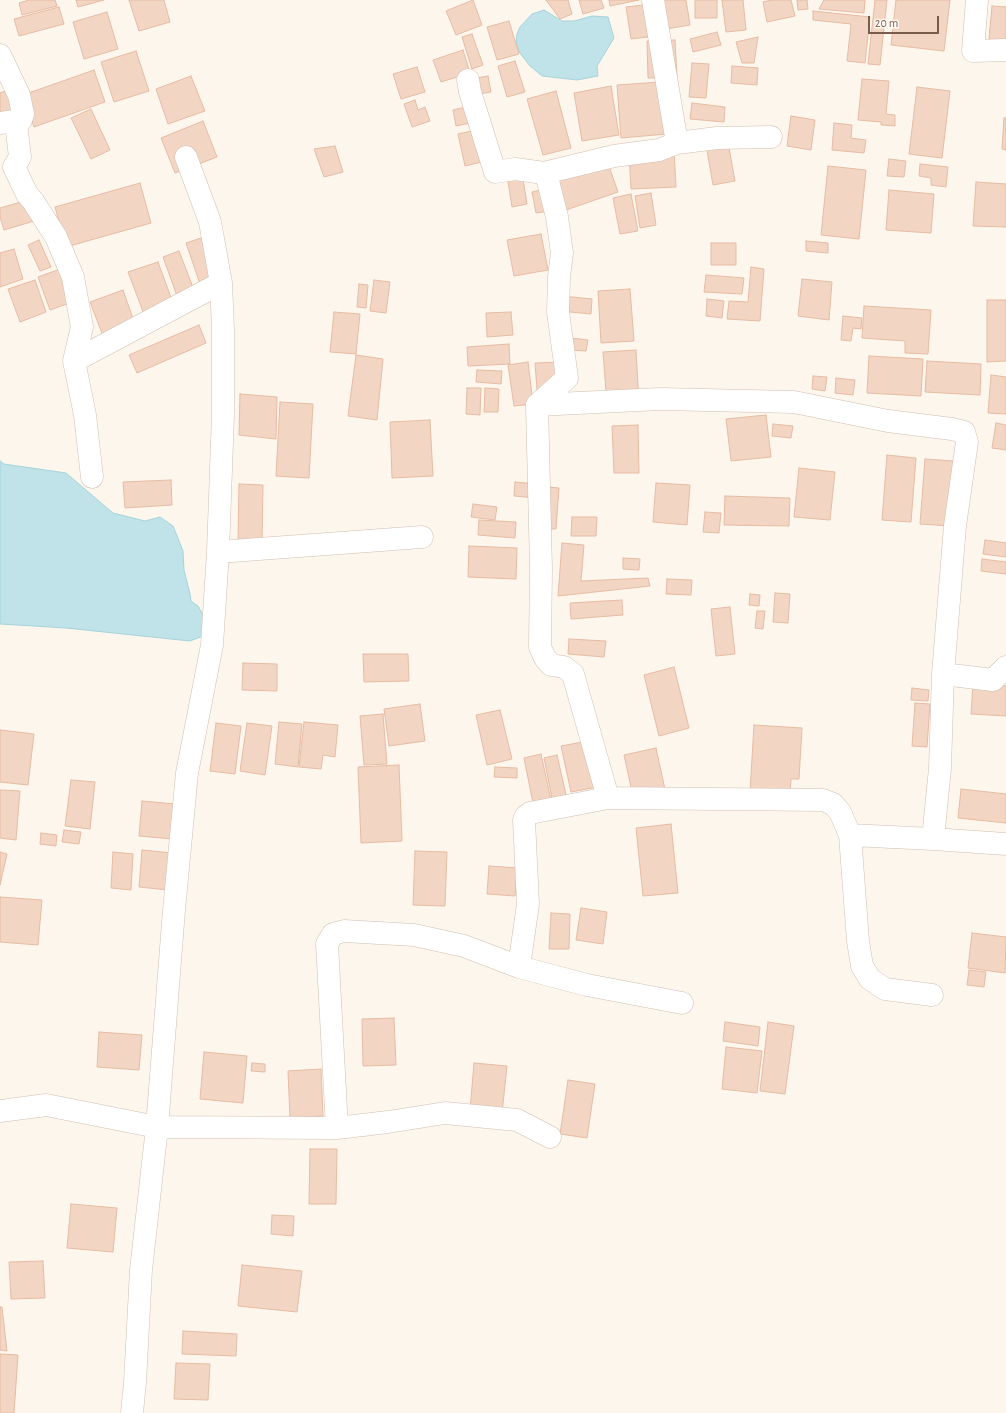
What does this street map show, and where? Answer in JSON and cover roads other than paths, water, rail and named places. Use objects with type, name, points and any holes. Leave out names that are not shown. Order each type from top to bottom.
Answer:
[{"type":"street","points":[[653,0],[677,143]]},
{"type":"street","points":[[977,0],[973,51],[1006,50]]},
{"type":"street","points":[[0,55],[19,95],[24,114],[21,120],[8,123],[20,157],[14,167],[27,194],[56,237],[73,277],[82,327],[74,361],[85,415],[92,477]]},
{"type":"street","points":[[468,80],[470,92],[495,172],[515,169],[544,173],[614,156],[659,150],[677,143],[717,138],[771,137]]},
{"type":"street","points":[[132,1413],[136,1382],[141,1270],[156,1126],[187,773],[212,645],[218,552],[223,414],[223,328],[220,283],[210,222],[186,158]]},
{"type":"street","points":[[544,173],[548,181],[557,217],[562,253],[559,277],[558,312],[566,378],[537,405],[541,569],[540,647],[545,658],[551,665],[564,667],[573,674],[608,798]]},
{"type":"street","points":[[74,361],[220,283]]},
{"type":"street","points":[[537,405],[660,399],[794,402],[888,421],[952,429],[964,432],[967,442],[954,526],[943,674],[940,768],[933,839]]},
{"type":"street","points":[[218,552],[422,538]]},
{"type":"street","points":[[943,674],[993,680],[1006,668]]},
{"type":"street","points":[[519,967],[528,904],[524,820],[530,813],[608,798],[823,800],[833,804],[840,812],[850,835],[858,941],[862,966],[870,979],[885,989],[932,995]]},
{"type":"street","points":[[850,835],[1006,844]]},
{"type":"street","points":[[337,1128],[327,944],[333,934],[344,931],[414,935],[464,946],[519,967],[587,985],[682,1003]]},
{"type":"street","points":[[0,1111],[46,1105],[156,1126],[337,1128],[445,1113],[517,1120],[550,1137]]},
{"type":"water","points":[[544,10],[562,21],[574,21],[592,16],[608,17],[614,38],[597,66],[598,76],[577,80],[542,76],[530,66],[520,53],[516,43],[517,34],[520,27],[532,14]]},
{"type":"water","points":[[0,461],[4,464],[66,473],[113,513],[145,521],[160,517],[173,526],[183,551],[184,570],[191,601],[198,606],[205,618],[206,635],[190,641],[66,628],[0,624]]}]
